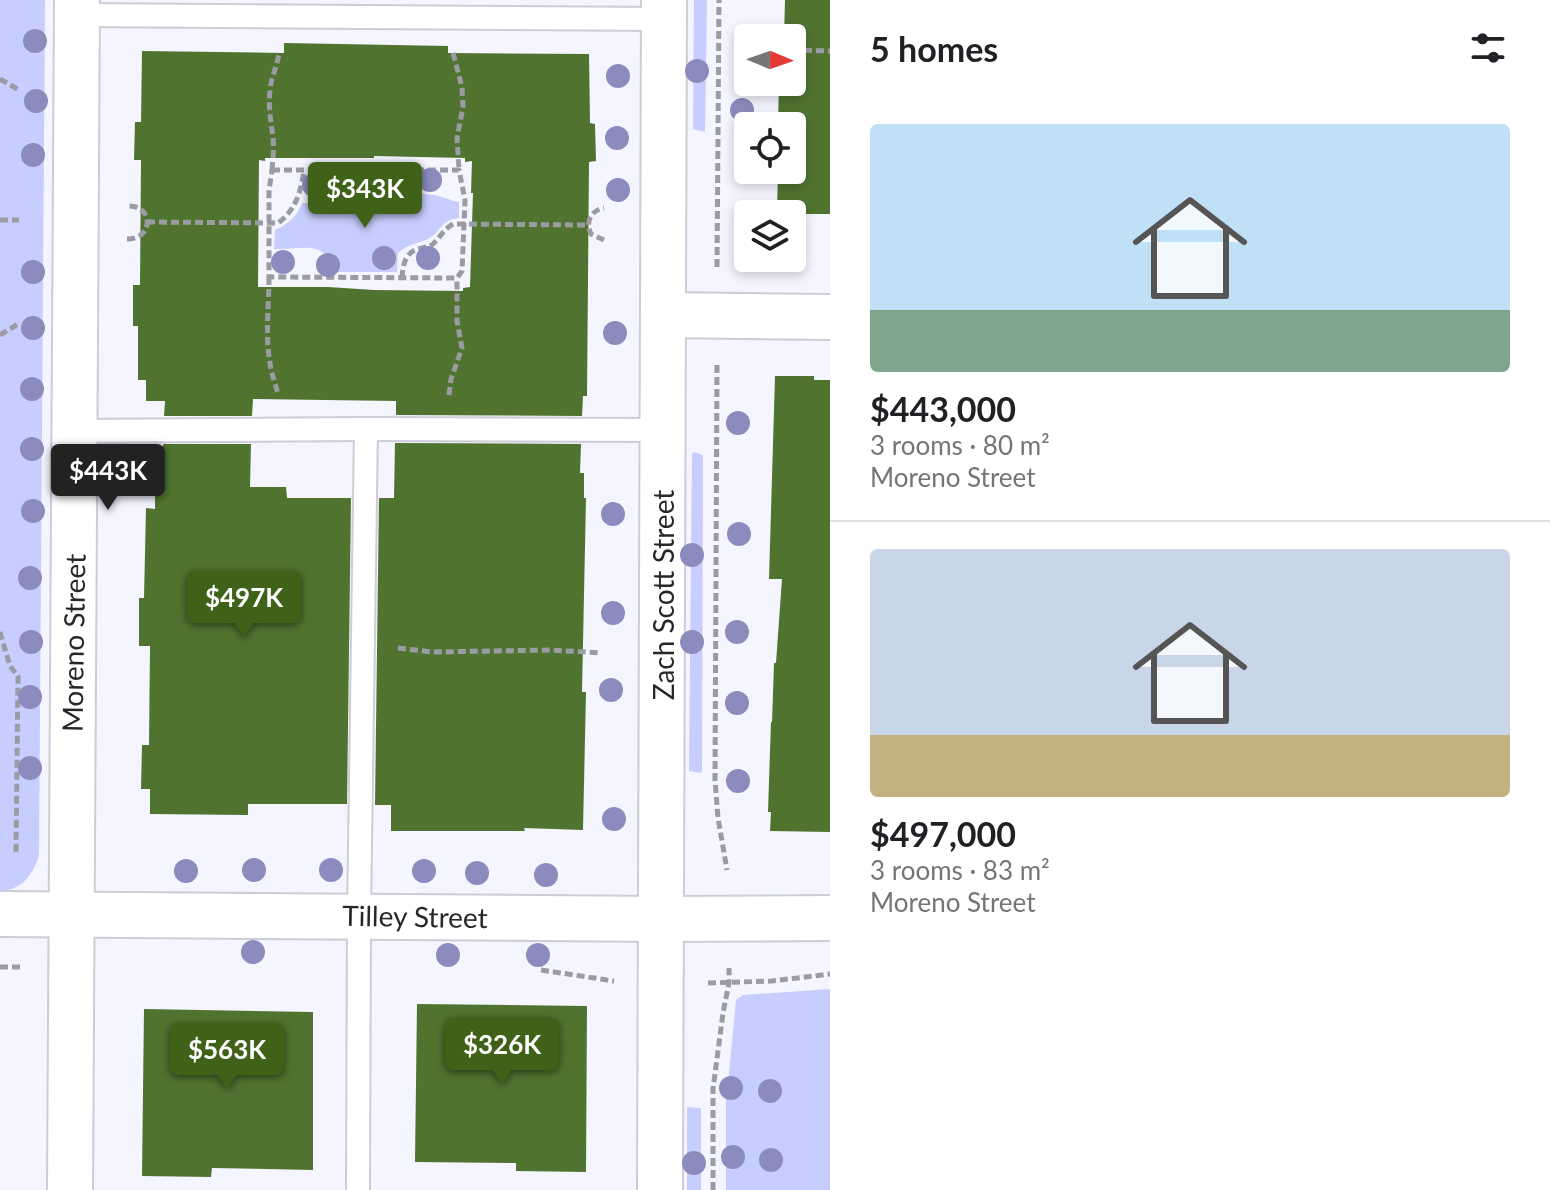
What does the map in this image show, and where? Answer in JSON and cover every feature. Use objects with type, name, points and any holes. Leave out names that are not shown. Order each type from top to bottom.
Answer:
[{"type":"street","name":"Moreno Street","points":[[70,1190],[77,8]]},
{"type":"street","name":"Zach Scott Street","points":[[660,1190],[664,10]]},
{"type":"street","points":[[664,315],[830,317]]},
{"type":"street","name":"Tilley Street","points":[[0,914],[830,918]]},
{"type":"lane","points":[[77,8],[280,17],[455,18],[664,10]]},
{"type":"lane","points":[[358,1190],[366,429]]},
{"type":"lane","points":[[75,431],[663,430]]},
{"type":"path","name":"Zach Scott Street","points":[[719,0],[715,780],[723,845]]},
{"type":"path","points":[[278,429],[278,393],[270,367],[268,345],[273,137],[269,94],[279,51],[280,17]]},
{"type":"path","points":[[449,429],[451,379],[462,348],[457,321],[457,278],[463,266],[465,200],[457,138],[463,107],[462,87],[454,62],[452,28],[455,18]]},
{"type":"path","points":[[806,50],[830,51]]},
{"type":"path","points":[[0,79],[19,90]]},
{"type":"path","points":[[272,170],[459,170]]},
{"type":"path","points":[[147,222],[278,223],[292,211],[299,198],[304,170]]},
{"type":"path","points":[[127,206],[133,205],[142,210],[147,222],[142,235],[133,240],[127,239]]},
{"type":"path","points":[[604,208],[591,214],[589,225],[591,234],[604,240]]},
{"type":"path","points":[[0,220],[19,220]]},
{"type":"path","points":[[402,278],[404,261],[411,251],[432,245],[453,224],[589,225]]},
{"type":"path","points":[[269,277],[457,278]]},
{"type":"path","points":[[0,335],[18,324]]},
{"type":"path","points":[[0,632],[10,666],[18,676],[16,852]]},
{"type":"path","points":[[363,638],[386,646],[421,651],[551,650],[601,653]]},
{"type":"path","points":[[713,1190],[713,1089],[729,983],[729,960]]},
{"type":"path","points":[[0,967],[20,967]]},
{"type":"path","points":[[700,983],[772,981],[830,974]]},
{"type":"shaded area","points":[[0,0],[45,0],[39,855],[26,880],[15,888],[0,891]]},
{"type":"shaded area","points":[[694,0],[707,0],[705,132],[693,129]]},
{"type":"shaded area","points":[[331,176],[407,176],[409,188],[414,193],[459,202],[459,218],[447,221],[428,239],[401,250],[398,253],[397,272],[335,272],[331,261],[319,250],[274,249],[275,230],[292,220],[302,203],[316,202],[327,195]]},
{"type":"shaded area","points":[[694,452],[703,455],[700,773],[689,771]]},
{"type":"shaded area","points":[[830,989],[830,1190],[726,1190],[726,1104],[736,1000],[743,995]]},
{"type":"shaded area","points":[[687,1107],[701,1108],[701,1190],[687,1190]]},
{"type":"building","points":[[785,0],[830,0],[830,214],[806,214],[806,200],[777,200],[778,184],[806,184],[806,112],[778,112],[779,96],[806,96],[806,24],[784,24]]},
{"type":"building","points":[[284,43],[448,46],[448,53],[589,54],[590,123],[595,124],[596,161],[589,162],[587,396],[583,396],[582,416],[396,415],[396,401],[253,399],[252,416],[164,416],[165,401],[146,401],[146,380],[138,380],[138,326],[133,326],[133,285],[140,285],[141,160],[134,160],[135,122],[141,122],[142,51],[284,53]],"holes":[[[374,156],[465,158],[465,162],[472,161],[470,287],[463,288],[463,291],[258,287],[259,160]]]},
{"type":"building","points":[[775,376],[814,376],[814,380],[830,380],[830,832],[770,831],[771,722],[782,579],[769,579]]},
{"type":"building","points":[[395,443],[581,444],[580,473],[584,473],[586,498],[583,830],[391,831],[391,805],[375,805],[379,498],[394,498]]},
{"type":"building","points":[[163,444],[251,444],[250,487],[286,487],[287,498],[351,498],[347,804],[248,804],[248,815],[150,814],[150,789],[141,789],[142,745],[149,745],[150,646],[139,646],[139,598],[144,598],[146,508],[155,509],[155,479],[162,479]]},
{"type":"building","points":[[417,1004],[587,1006],[586,1172],[516,1171],[516,1163],[415,1162]]},
{"type":"building","points":[[144,1009],[313,1012],[313,1170],[212,1168],[211,1177],[142,1176]]}]
